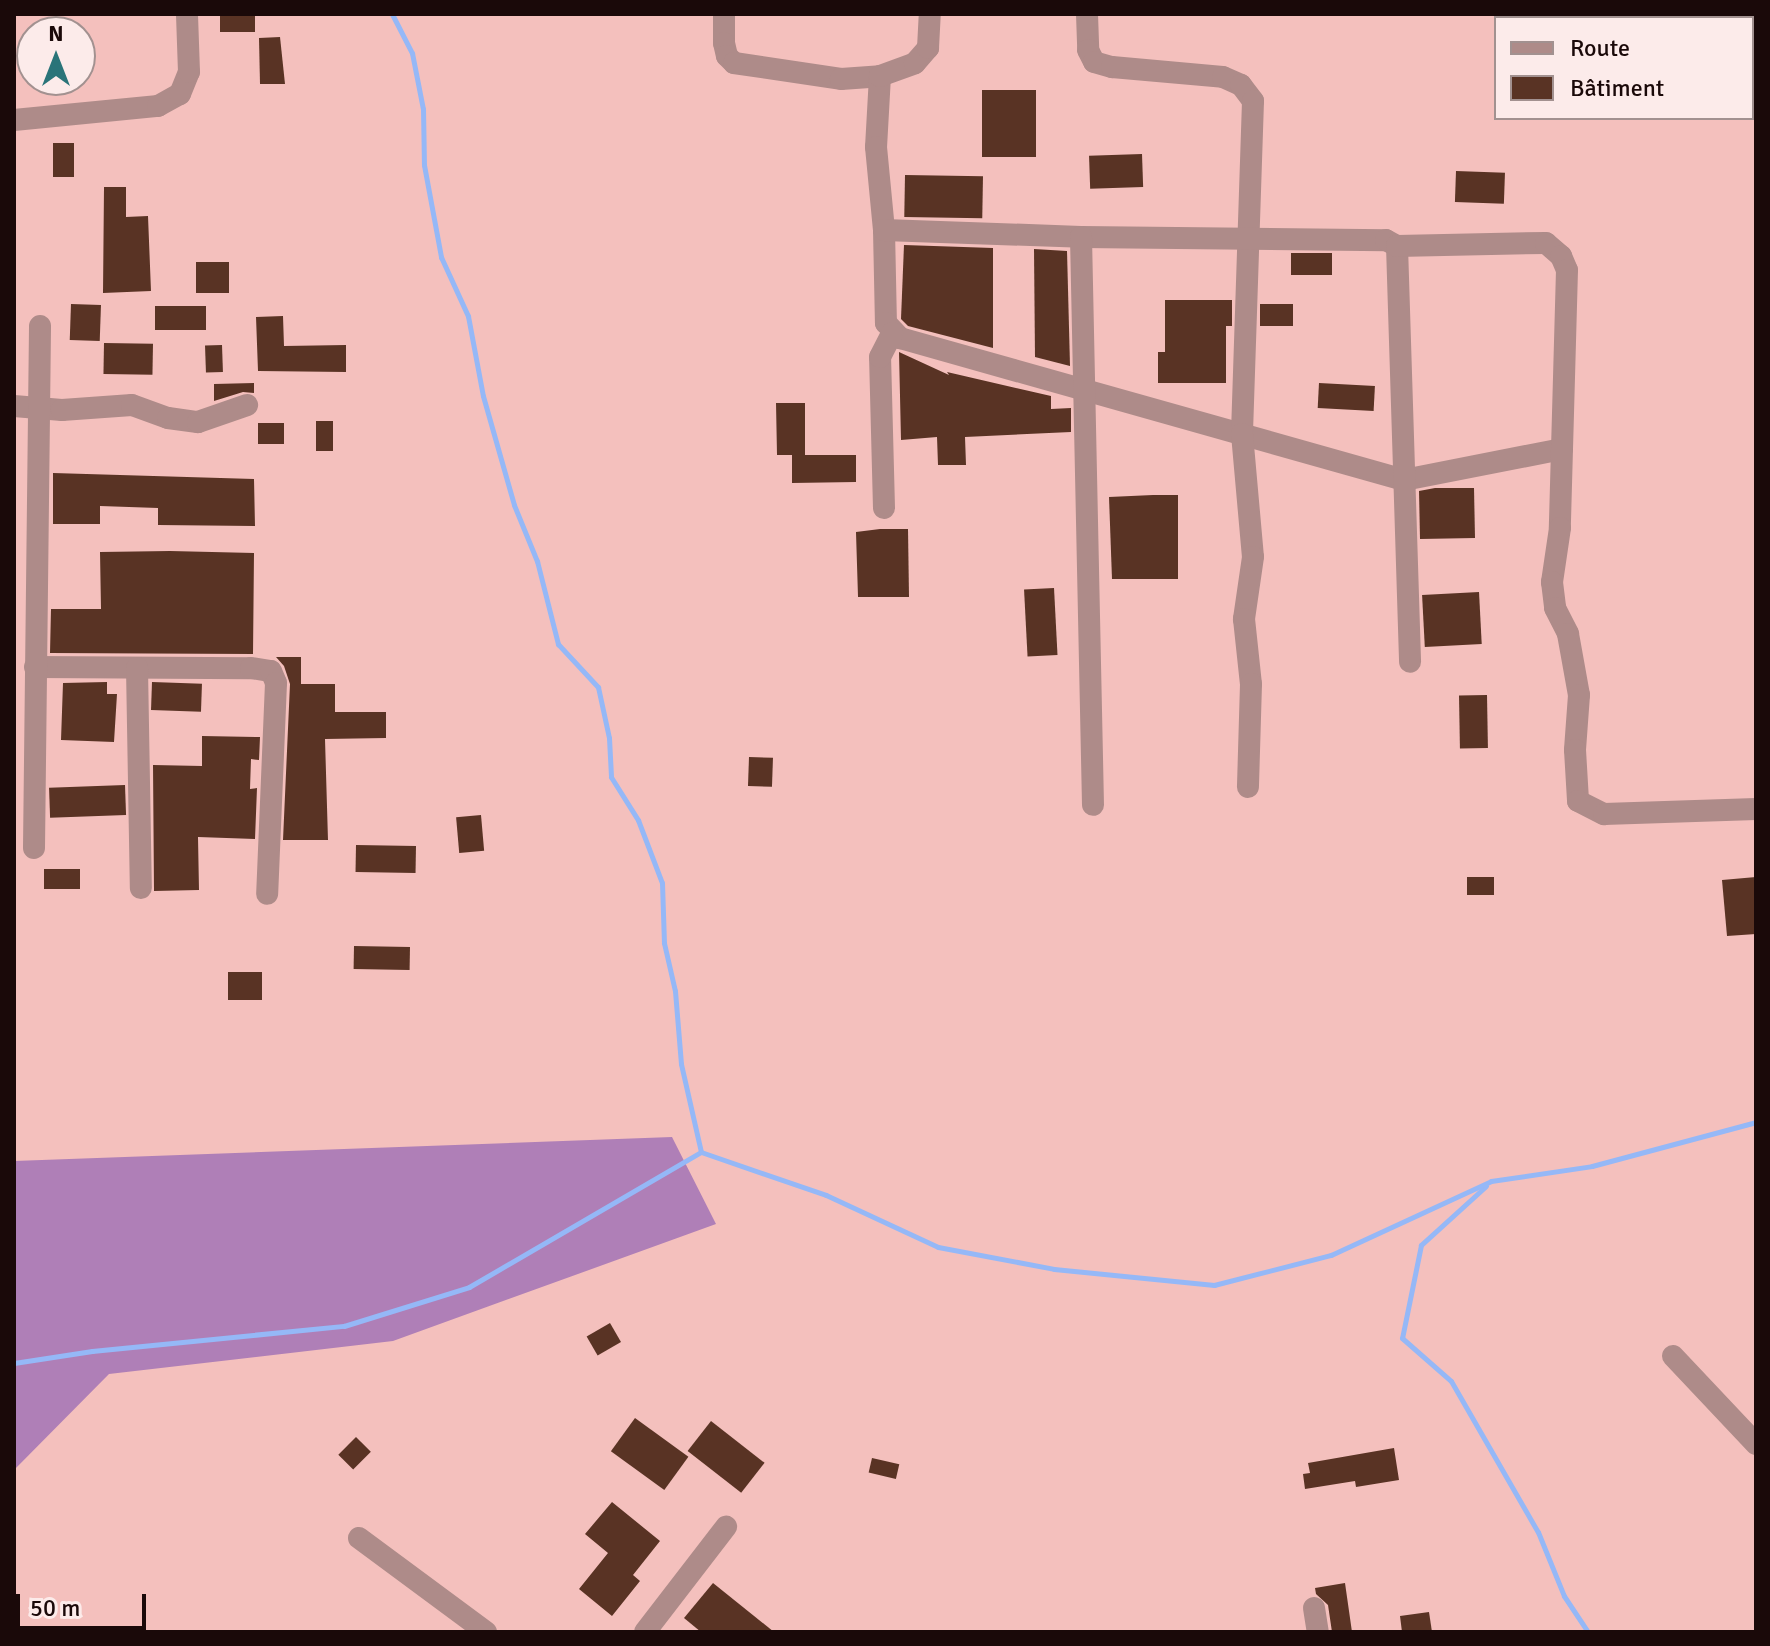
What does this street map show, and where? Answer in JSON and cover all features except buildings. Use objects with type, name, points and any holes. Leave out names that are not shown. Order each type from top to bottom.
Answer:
[{"type":"street","points":[[14,120],[158,106],[180,94],[189,72],[187,14]]},
{"type":"street","points":[[724,14],[724,43],[727,56],[734,63],[841,79],[880,76],[915,63],[928,48],[930,14]]},
{"type":"street","points":[[1087,14],[1088,50],[1094,62],[1112,67],[1223,77],[1241,85],[1253,101],[1242,434],[1253,557],[1244,619],[1251,684],[1248,787]]},
{"type":"street","points":[[880,76],[876,147],[884,230],[886,323],[892,333],[1404,480],[1562,449]]},
{"type":"street","points":[[884,230],[1081,237],[1386,240],[1397,246],[1546,243],[1561,256],[1567,270],[1569,289],[1560,528],[1552,582],[1555,608],[1568,634],[1579,695],[1575,750],[1578,801],[1604,814],[1756,809]]},
{"type":"street","points":[[1081,237],[1093,805]]},
{"type":"street","points":[[1397,246],[1410,662]]},
{"type":"street","points":[[34,848],[35,667],[25,406],[40,326]]},
{"type":"street","points":[[884,508],[880,357],[892,333]]},
{"type":"street","points":[[25,406],[62,410],[132,405],[168,418],[198,422],[247,405]]},
{"type":"street","points":[[35,667],[251,668],[271,671],[276,683],[267,894]]},
{"type":"street","points":[[137,668],[141,888]]},
{"type":"street","points":[[1673,1356],[1756,1444]]},
{"type":"street","points":[[645,1632],[726,1527]]},
{"type":"street","points":[[359,1538],[486,1632]]},
{"type":"street","points":[[1314,1608],[1318,1632]]},
{"type":"shaded area","points":[[672,1137],[716,1224],[393,1341],[109,1374],[14,1470],[14,1161]]},
{"type":"waterway","points":[[392,14],[412,53],[423,109],[424,165],[441,257],[468,316],[483,396],[514,505],[537,561],[558,644],[598,687],[609,738],[611,777],[638,820],[662,883],[664,943],[675,991],[681,1064],[701,1152]]},
{"type":"waterway","points":[[14,1363],[92,1351],[344,1326],[469,1287],[701,1152],[826,1195],[938,1247],[1054,1269],[1214,1285],[1331,1255],[1491,1181],[1592,1166],[1756,1122]]},
{"type":"waterway","points":[[1486,1186],[1421,1245],[1402,1338],[1451,1381],[1538,1532],[1564,1596],[1588,1632]]}]
